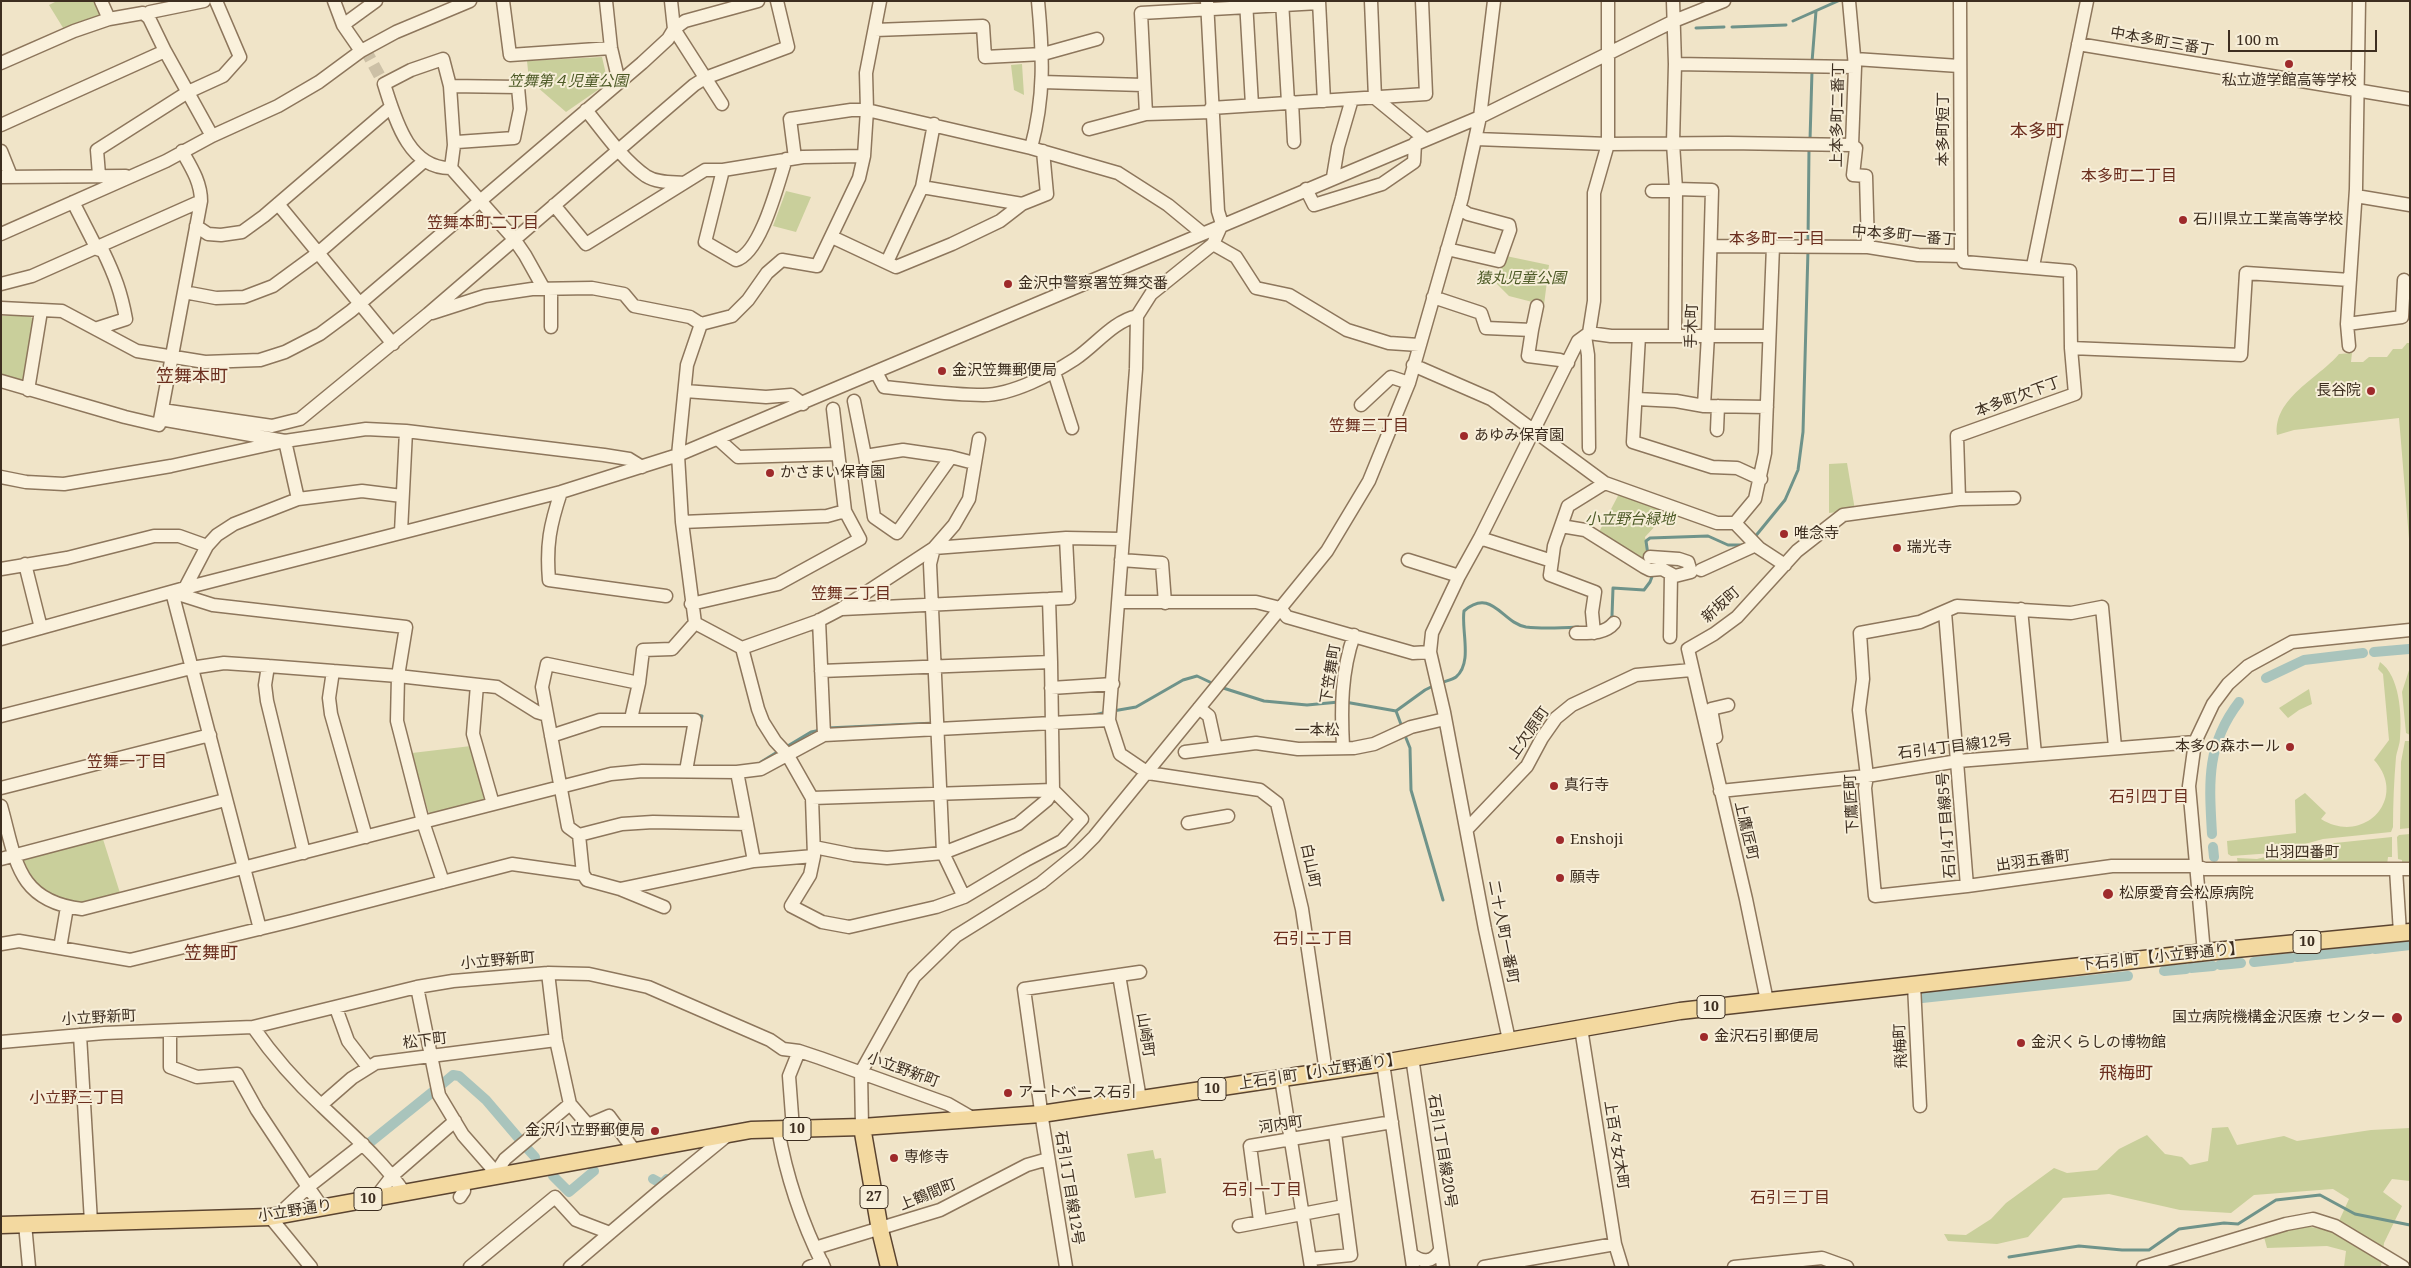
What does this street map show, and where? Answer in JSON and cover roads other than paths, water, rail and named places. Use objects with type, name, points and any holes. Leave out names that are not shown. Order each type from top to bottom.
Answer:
[{"type":"main road","name":"下石引町【小立野通り】","points":[[1914,985],[2405,933]]},
{"type":"main road","name":"10","points":[[1508,1040],[1680,1011],[1914,985]]},
{"type":"main road","name":"上石引町【小立野通り】","points":[[1041,1114],[1383,1063],[1508,1040]]},
{"type":"main road","name":"10","points":[[731,1133],[862,1127],[1041,1114]]},
{"type":"main road","name":"27","points":[[862,1127],[880,1230],[889,1267]]},
{"type":"main road","name":"小立野通り","points":[[1,1225],[273,1216],[404,1192],[462,1189],[500,1175],[731,1133]]},
{"type":"street","points":[[101,1],[109,20]]},
{"type":"street","points":[[149,18],[150,12],[204,1]]},
{"type":"street","points":[[99,175],[97,150],[188,92],[223,76],[240,58],[216,1]]},
{"type":"street","points":[[334,1],[343,25],[361,52]]},
{"type":"street","points":[[343,25],[376,1]]},
{"type":"street","points":[[1,234],[128,176],[166,161],[212,136],[278,106],[319,82],[361,52],[396,32],[470,1]]},
{"type":"street","points":[[503,1],[510,55],[611,48]]},
{"type":"street","points":[[606,1],[611,48],[620,82]]},
{"type":"street","points":[[671,1],[674,29],[722,104]]},
{"type":"street","points":[[2,307],[62,311],[98,328],[137,351],[172,358],[205,362],[260,360],[285,352],[320,334],[359,302],[620,82],[668,39],[674,29],[685,20],[758,1]]},
{"type":"street","points":[[161,415],[272,426],[300,419],[393,344],[694,85],[705,78],[788,47],[778,1]]},
{"type":"street","points":[[428,314],[485,296],[532,289],[592,288],[608,289],[624,294],[634,306],[690,317],[701,324],[732,316],[748,300],[767,273],[782,260],[818,266],[859,178],[864,156],[867,110],[866,73],[880,1]]},
{"type":"street","points":[[832,237],[896,268],[1000,221],[1022,204],[1047,194],[1037,150],[1043,54],[1038,1]]},
{"type":"street","points":[[1371,1],[1375,98],[1420,141]]},
{"type":"street","points":[[1089,129],[1146,114],[1290,102],[1426,94],[1422,1]]},
{"type":"street","points":[[862,1127],[862,1072],[914,977],[956,936],[1041,883],[1078,853],[1148,773],[1327,551],[1369,481],[1408,383],[1459,208],[1480,117],[1494,1]]},
{"type":"street","points":[[1589,448],[1587,334],[1594,302],[1594,193],[1608,144],[1608,1]]},
{"type":"street","points":[[1673,1],[1675,64],[1673,143],[1676,190],[1677,339]]},
{"type":"street","points":[[1,639],[178,590],[561,492],[678,455],[803,404],[1333,177],[1480,117],[1608,53],[1724,1]]},
{"type":"street","name":"上本多町二番丁","points":[[1849,1],[1855,63],[1852,145],[1856,148],[1853,175],[1866,176],[1868,247]]},
{"type":"street","name":"本多町短丁","points":[[1960,1],[1961,256]]},
{"type":"street","points":[[2088,1],[2033,266],[2070,271],[2070,348],[2241,355],[2246,272],[2350,280]]},
{"type":"street","points":[[2349,346],[2347,324],[2356,196],[2359,1]]},
{"type":"street","points":[[1146,114],[1143,85],[1141,13],[1207,5],[1319,2],[1324,101]]},
{"type":"street","points":[[1282,3],[1294,142]]},
{"type":"street","points":[[1246,4],[1252,105]]},
{"type":"street","points":[[1148,773],[1120,754],[1109,720],[1136,369],[1137,316],[1151,294],[1213,244],[1222,224],[1218,211],[1207,5]]},
{"type":"street","points":[[1,63],[74,31],[109,20],[143,13],[149,18],[212,136]]},
{"type":"street","points":[[875,30],[983,26],[986,57],[1043,54],[1097,38]]},
{"type":"street","name":"中本多町三番丁","points":[[2078,44],[2410,99]]},
{"type":"street","points":[[1,125],[165,51]]},
{"type":"street","points":[[451,168],[438,168],[423,162],[397,126],[384,84],[411,70],[440,59],[443,60],[450,86],[454,145],[451,168],[514,239],[548,290],[551,327]]},
{"type":"street","points":[[1675,64],[1855,63],[1959,66]]},
{"type":"street","points":[[1042,82],[1143,85]]},
{"type":"street","points":[[450,86],[518,86],[520,108],[514,138],[457,142],[454,145]]},
{"type":"street","points":[[1333,177],[1338,147],[1352,99]]},
{"type":"street","points":[[196,226],[208,234],[222,236],[242,232],[278,204],[391,107]]},
{"type":"street","points":[[586,110],[620,150],[647,176],[660,182],[684,183]]},
{"type":"street","points":[[722,170],[705,242],[736,260],[742,258],[765,225],[791,159],[790,120],[851,110],[867,110],[934,124],[1118,173],[1168,205],[1202,233]]},
{"type":"street","points":[[887,262],[922,187],[934,124]]},
{"type":"street","points":[[1476,139],[1608,144],[1852,145]]},
{"type":"street","points":[[1306,189],[1314,205],[1382,184],[1414,162],[1420,141]]},
{"type":"street","points":[[1,151],[6,176],[128,176]]},
{"type":"street","points":[[1,381],[159,425],[201,201],[201,190],[195,174],[182,151]]},
{"type":"street","points":[[554,205],[586,244],[705,170],[722,170],[791,159],[864,156]]},
{"type":"street","points":[[184,292],[216,298],[244,297],[273,286],[318,253],[423,162]]},
{"type":"street","points":[[922,187],[1022,204]]},
{"type":"street","points":[[1652,191],[1676,190]]},
{"type":"street","name":"手木町","points":[[1676,190],[1712,190],[1704,406]]},
{"type":"street","points":[[2356,196],[2410,205]]},
{"type":"street","points":[[1,284],[32,276],[201,201]]},
{"type":"street","points":[[73,202],[97,248],[103,251],[118,282],[126,319],[98,328]]},
{"type":"street","points":[[278,204],[393,344]]},
{"type":"street","points":[[1447,249],[1499,260],[1510,230],[1509,225],[1468,214],[1459,208]]},
{"type":"street","points":[[1213,244],[1236,256],[1256,288],[1289,295],[1330,321],[1364,336],[1389,343],[1419,345]]},
{"type":"street","name":"中本多町一番丁","points":[[1711,246],[1868,247],[1918,255],[1961,256],[1964,262],[2033,266]]},
{"type":"street","points":[[1735,524],[1755,499],[1766,453],[1773,246]]},
{"type":"street","points":[[2347,324],[2402,317],[2404,280]]},
{"type":"street","points":[[1433,297],[1481,313],[1486,328],[1532,330]]},
{"type":"street","points":[[1537,306],[1528,356],[1560,360],[1568,363]]},
{"type":"street","points":[[28,390],[41,311]]},
{"type":"street","points":[[876,372],[884,387],[985,395],[1005,391],[1054,372],[1078,357],[1095,341],[1126,318],[1137,316]]},
{"type":"street","points":[[695,623],[682,522],[678,455],[687,365],[701,324]]},
{"type":"street","points":[[1408,560],[1459,576],[1480,538],[1578,341],[1587,334],[1677,339],[1708,335],[1769,336]]},
{"type":"street","points":[[1639,336],[1637,399],[1633,442],[1712,467],[1737,468],[1761,479]]},
{"type":"street","name":"本多町欠下丁","points":[[1959,499],[1957,436],[2075,394],[2070,348]]},
{"type":"street","points":[[1413,365],[1491,398],[1605,483],[1717,523],[1735,524],[1756,545],[1785,565],[1796,550],[1843,515],[1959,499],[2014,498]]},
{"type":"street","points":[[1054,372],[1072,428]]},
{"type":"street","points":[[1361,405],[1390,377],[1408,383]]},
{"type":"street","points":[[685,391],[766,397],[791,395],[803,404]]},
{"type":"street","points":[[1637,399],[1676,400],[1704,406],[1767,407]]},
{"type":"street","points":[[854,401],[866,456],[874,517],[897,534],[951,456]]},
{"type":"street","points":[[1717,430],[1718,406]]},
{"type":"street","points":[[692,604],[778,584],[860,539],[845,511],[833,409]]},
{"type":"street","points":[[161,415],[285,441]]},
{"type":"street","points":[[1,477],[26,482],[64,484],[171,466],[285,441],[366,429],[406,431],[604,455],[629,459],[642,467]]},
{"type":"street","points":[[401,532],[406,431]]},
{"type":"street","points":[[718,439],[738,457],[838,454]]},
{"type":"street","points":[[742,648],[819,620],[841,608],[934,548],[954,525],[969,499],[979,439]]},
{"type":"street","points":[[285,441],[298,499]]},
{"type":"street","points":[[866,456],[903,450],[951,456],[974,463]]},
{"type":"street","points":[[1594,633],[1592,612],[1596,592],[1550,576],[1554,546],[1568,506],[1605,483]]},
{"type":"street","points":[[260,929],[191,668],[178,590],[217,535],[234,524],[298,499],[362,491],[402,496]]},
{"type":"street","points":[[561,492],[547,551],[549,580],[666,596]]},
{"type":"street","points":[[682,522],[827,516],[845,511]]},
{"type":"street","points":[[1561,526],[1585,530],[1644,567],[1650,570],[1662,569],[1675,576],[1696,571],[1756,545]]},
{"type":"street","points":[[1,569],[67,558],[154,536],[179,536],[208,546]]},
{"type":"street","points":[[934,548],[1066,538],[1122,539]]},
{"type":"street","points":[[841,608],[1069,598],[1066,538]]},
{"type":"street","points":[[1480,538],[1552,561]]},
{"type":"street","points":[[934,548],[930,564],[943,853],[964,897]]},
{"type":"street","points":[[1650,557],[1680,559],[1688,562],[1696,571]]},
{"type":"street","points":[[1121,560],[1162,563],[1165,602]]},
{"type":"street","points":[[25,564],[41,628]]},
{"type":"street","name":"新坂町","points":[[1691,669],[1688,649],[1714,634],[1737,616],[1764,585],[1785,565]]},
{"type":"street","points":[[1670,637],[1671,574]]},
{"type":"street","name":"二十人町一番町","points":[[1459,576],[1432,633],[1430,652],[1446,720],[1508,1040]]},
{"type":"street","points":[[178,590],[213,605],[406,627],[398,676],[397,721],[423,822],[443,882]]},
{"type":"street","points":[[620,889],[754,861],[814,852],[887,858],[943,853],[1018,824],[1047,800],[1054,790],[1049,599]]},
{"type":"street","points":[[1119,602],[1256,602],[1280,608],[1286,617],[1413,652],[1430,652]]},
{"type":"street","points":[[1945,612],[1957,606],[2071,613],[2102,607],[2115,747]]},
{"type":"street","points":[[2021,609],[2035,754]]},
{"type":"street","name":"下鷹匠町","points":[[1875,896],[1865,788],[1867,776],[1859,710],[1863,679],[1858,636],[1920,622],[1945,612]]},
{"type":"street","name":"石引4丁目線5号","points":[[1945,612],[1968,886]]},
{"type":"street","points":[[819,620],[824,735]]},
{"type":"street","points":[[695,623],[742,648],[758,708],[775,741],[787,754],[812,798],[814,852],[810,875],[791,906],[822,922],[849,927],[936,907],[964,897],[1062,841],[1082,819],[1054,790],[812,798]]},
{"type":"street","points":[[631,719],[639,683],[643,650],[672,649],[695,623]]},
{"type":"street","points":[[1576,633],[1594,633],[1611,628],[1614,623]]},
{"type":"street","points":[[2204,953],[2189,786],[2195,742],[2207,714],[2228,684],[2248,666],[2292,642],[2410,630]]},
{"type":"street","name":"下笠舞町","points":[[1343,747],[1340,701],[1347,654],[1354,635]]},
{"type":"street","points":[[821,671],[1051,662]]},
{"type":"street","points":[[1,716],[191,668],[224,663],[398,676],[497,688],[537,712],[547,715]]},
{"type":"street","points":[[639,683],[547,664],[542,687],[568,827],[578,835],[583,874],[587,880],[620,889],[664,907]]},
{"type":"street","points":[[268,666],[264,685],[267,701],[304,853]]},
{"type":"street","name":"上鷹匠町","points":[[1691,669],[1715,764],[1766,1001]]},
{"type":"street","name":"上欠原町","points":[[1467,829],[1527,766],[1556,718],[1572,705],[1583,698],[1636,675],[1691,669]]},
{"type":"street","points":[[333,671],[329,698],[331,714],[366,837]]},
{"type":"street","points":[[1051,688],[1113,684]]},
{"type":"street","points":[[478,685],[473,734],[493,804]]},
{"type":"street","points":[[1715,764],[1719,753],[1711,709],[1728,705]]},
{"type":"street","points":[[1199,708],[1209,716],[1216,748]]},
{"type":"street","points":[[551,736],[600,720],[695,720],[686,771]]},
{"type":"street","points":[[1,806],[21,874],[35,892],[67,907],[82,909],[244,869],[560,786],[626,773],[738,772],[761,769],[824,735],[1109,720]]},
{"type":"street","name":"一本松","points":[[1185,752],[1256,743],[1298,749],[1354,748],[1374,744],[1411,727],[1446,720]]},
{"type":"street","points":[[1695,723],[1715,764]]},
{"type":"street","points":[[1,788],[210,736]]},
{"type":"street","name":"石引4丁目線12号","points":[[1720,791],[1867,776],[1958,761],[2195,742]]},
{"type":"street","points":[[738,772],[754,861]]},
{"type":"street","name":"白山町","points":[[1148,773],[1260,790],[1277,803],[1302,909],[1326,1072]]},
{"type":"street","points":[[1,858],[225,800]]},
{"type":"street","points":[[1188,824],[1228,816]]},
{"type":"street","points":[[578,835],[622,824],[653,822],[747,824]]},
{"type":"street","points":[[1,944],[19,941],[130,960],[260,929],[512,864],[583,874]]},
{"type":"street","name":"出羽五番町","points":[[1875,896],[1968,886],[2112,866],[2196,866]]},
{"type":"street","name":"出羽四番町","points":[[2196,866],[2205,869],[2410,869]]},
{"type":"street","points":[[2396,869],[2405,933]]},
{"type":"street","points":[[60,948],[67,907]]},
{"type":"street","points":[[1119,975],[1140,972]]},
{"type":"street","points":[[548,973],[556,1040],[570,1104],[588,1125],[609,1116],[634,1150]]},
{"type":"street","name":"小立野新町","points":[[1,1042],[80,1035],[253,1027],[417,987],[453,981],[548,973],[589,974],[648,987],[770,1040],[783,1049],[799,1051],[862,1072],[948,1104],[974,1119]]},
{"type":"street","name":"山崎町","points":[[1119,975],[1140,1099]]},
{"type":"street","name":"石引1丁目線12号","points":[[1066,1267],[1041,1114],[1024,989],[1119,975]]},
{"type":"street","name":"飛梅町","points":[[1914,985],[1920,1106]]},
{"type":"street","points":[[417,987],[439,1095],[463,1135],[500,1175]]},
{"type":"street","points":[[321,1105],[368,1067],[348,1041],[336,1008]]},
{"type":"street","points":[[253,1027],[273,1056],[393,1175],[404,1192]]},
{"type":"street","name":"上百々女木町","points":[[1581,1028],[1615,1244],[1622,1267]]},
{"type":"street","points":[[170,1032],[170,1067],[196,1077],[238,1074],[257,1110],[322,1207]]},
{"type":"street","points":[[80,1035],[91,1222]]},
{"type":"street","name":"松下町","points":[[368,1067],[376,1063],[556,1040]]},
{"type":"street","points":[[799,1051],[788,1076],[783,1157],[815,1248],[823,1264],[809,1267]]},
{"type":"street","name":"石引1丁目線20号","points":[[1412,1057],[1443,1267]]},
{"type":"street","points":[[1383,1063],[1412,1260],[1428,1261],[1434,1259],[1440,1250]]},
{"type":"street","points":[[1281,1078],[1311,1263],[1352,1255],[1335,1133]]},
{"type":"street","points":[[500,1175],[505,1159],[570,1104]]},
{"type":"street","points":[[376,1197],[393,1175],[455,1122]]},
{"type":"street","name":"河内町","points":[[1260,1221],[1250,1146],[1392,1122]]},
{"type":"street","points":[[570,1267],[731,1133]]},
{"type":"street","points":[[311,1267],[273,1216],[363,1144]]},
{"type":"street","name":"上鶴間町","points":[[815,1248],[880,1230],[940,1210],[1026,1166],[1048,1159]]},
{"type":"street","points":[[477,1265],[555,1197],[576,1220],[610,1233]]},
{"type":"street","points":[[1239,1226],[1302,1212],[1344,1206]]},
{"type":"street","points":[[2143,1267],[2286,1224],[2313,1219],[2335,1226],[2403,1267]]},
{"type":"street","points":[[25,1224],[29,1267]]},
{"type":"street","points":[[1484,1267],[1615,1244]]},
{"type":"street","points":[[1734,1267],[1822,1258],[1847,1267]]},
{"type":"waterway","points":[[1793,21],[1838,1]]},
{"type":"waterway","points":[[1812,62],[1816,11]]},
{"type":"waterway","points":[[1732,27],[1786,25]]},
{"type":"waterway","points":[[1696,28],[1724,27]]},
{"type":"waterway","points":[[1810,140],[1812,71]]},
{"type":"waterway","points":[[1808,242],[1809,148]]},
{"type":"waterway","points":[[1754,538],[1785,500],[1798,470],[1803,432],[1808,250]]},
{"type":"waterway","points":[[1648,555],[1646,541],[1650,538],[1708,536],[1728,545],[1742,545]]},
{"type":"waterway","points":[[1609,621],[1612,616],[1613,588],[1644,590],[1653,574]]},
{"type":"waterway","points":[[1441,683],[1456,677],[1461,671],[1465,655],[1464,611],[1474,605],[1490,604],[1510,619],[1526,627],[1578,627]]},
{"type":"waterway","points":[[2374,652],[2409,649]]},
{"type":"waterway","points":[[2266,678],[2304,660],[2363,653]]},
{"type":"waterway","points":[[1113,711],[1136,707],[1183,680],[1197,676],[1214,684]]},
{"type":"waterway","points":[[1345,702],[1396,711],[1435,685]]},
{"type":"waterway","points":[[1220,687],[1264,701],[1307,705],[1339,702]]},
{"type":"waterway","points":[[2212,834],[2210,797],[2215,749],[2220,733],[2239,702]]},
{"type":"waterway","points":[[1396,711],[1402,727]]},
{"type":"waterway","points":[[1094,715],[1107,712]]},
{"type":"waterway","points":[[697,715],[702,716],[700,724]]},
{"type":"waterway","points":[[827,728],[935,723]]},
{"type":"waterway","points":[[786,747],[811,732],[821,730]]},
{"type":"waterway","points":[[1404,733],[1410,748],[1411,790],[1443,900]]},
{"type":"waterway","points":[[761,762],[779,751]]},
{"type":"waterway","points":[[2213,847],[2214,857]]},
{"type":"waterway","points":[[2375,949],[2410,945]]},
{"type":"waterway","points":[[2297,957],[2370,949]]},
{"type":"waterway","points":[[2254,962],[2291,958]]},
{"type":"waterway","points":[[2220,965],[2241,963]]},
{"type":"waterway","points":[[2191,968],[2213,966]]},
{"type":"waterway","points":[[2164,971],[2186,969]]},
{"type":"waterway","points":[[1922,998],[2128,976]]},
{"type":"waterway","points":[[440,1086],[453,1075],[459,1076],[486,1100],[521,1141]]},
{"type":"waterway","points":[[368,1144],[435,1090]]},
{"type":"waterway","points":[[525,1146],[535,1157]]},
{"type":"waterway","points":[[553,1176],[569,1192],[594,1171]]},
{"type":"waterway","points":[[653,1179],[662,1184],[667,1179]]},
{"type":"waterway","points":[[2009,1257],[2079,1246],[2122,1250],[2149,1250],[2179,1229],[2224,1223],[2238,1224],[2276,1200],[2320,1195],[2355,1214],[2410,1225]]},
{"type":"tunnel","points":[[365,49],[384,84]]},
{"type":"place","name":"私立遊学館高等学校","points":[[2289,64]]},
{"type":"place","name":"石川県立工業高等学校","points":[[2183,220]]},
{"type":"place","name":"金沢中警察署笠舞交番","points":[[1008,284]]},
{"type":"place","name":"金沢笠舞郵便局","points":[[942,371]]},
{"type":"place","name":"長谷院","points":[[2371,391]]},
{"type":"place","name":"あゆみ保育園","points":[[1464,436]]},
{"type":"place","name":"かさまい保育園","points":[[770,473]]},
{"type":"place","name":"唯念寺","points":[[1784,534]]},
{"type":"place","name":"瑞光寺","points":[[1897,548]]},
{"type":"place","name":"本多の森ホール","points":[[2290,747]]},
{"type":"place","name":"真行寺","points":[[1554,786]]},
{"type":"place","name":"Enshoji","points":[[1560,840]]},
{"type":"place","name":"願寺","points":[[1560,878]]},
{"type":"place","name":"松原愛育会松原病院","points":[[2108,894]]},
{"type":"place","name":"国立病院機構金沢医療 センター","points":[[2397,1018]]},
{"type":"place","name":"金沢石引郵便局","points":[[1704,1037]]},
{"type":"place","name":"金沢くらしの博物館","points":[[2021,1043]]},
{"type":"place","name":"アートベース石引","points":[[1008,1093]]},
{"type":"place","name":"金沢小立野郵便局","points":[[655,1131]]},
{"type":"place","name":"専修寺","points":[[894,1158]]},
{"type":"district","name":"本多町","points":[[2037,132]]},
{"type":"district","name":"本多町二丁目","points":[[2129,176]]},
{"type":"district","name":"笠舞本町二丁目","points":[[483,223]]},
{"type":"district","name":"本多町一丁目","points":[[1777,239]]},
{"type":"district","name":"笠舞本町","points":[[192,377]]},
{"type":"district","name":"笠舞三丁目","points":[[1369,426]]},
{"type":"district","name":"笠舞二丁目","points":[[851,594]]},
{"type":"district","name":"笠舞一丁目","points":[[127,762]]},
{"type":"district","name":"石引四丁目","points":[[2149,797]]},
{"type":"district","name":"石引二丁目","points":[[1313,939]]},
{"type":"district","name":"笠舞町","points":[[211,954]]},
{"type":"district","name":"飛梅町","points":[[2126,1074]]},
{"type":"district","name":"小立野三丁目","points":[[77,1098]]},
{"type":"district","name":"石引一丁目","points":[[1262,1190]]},
{"type":"district","name":"石引三丁目","points":[[1790,1198]]},
{"type":"park label","name":"笠舞第４児童公園","points":[[568,82]]},
{"type":"park label","name":"猿丸児童公園","points":[[1521,279]]},
{"type":"park label","name":"小立野台緑地","points":[[1630,520]]}]
